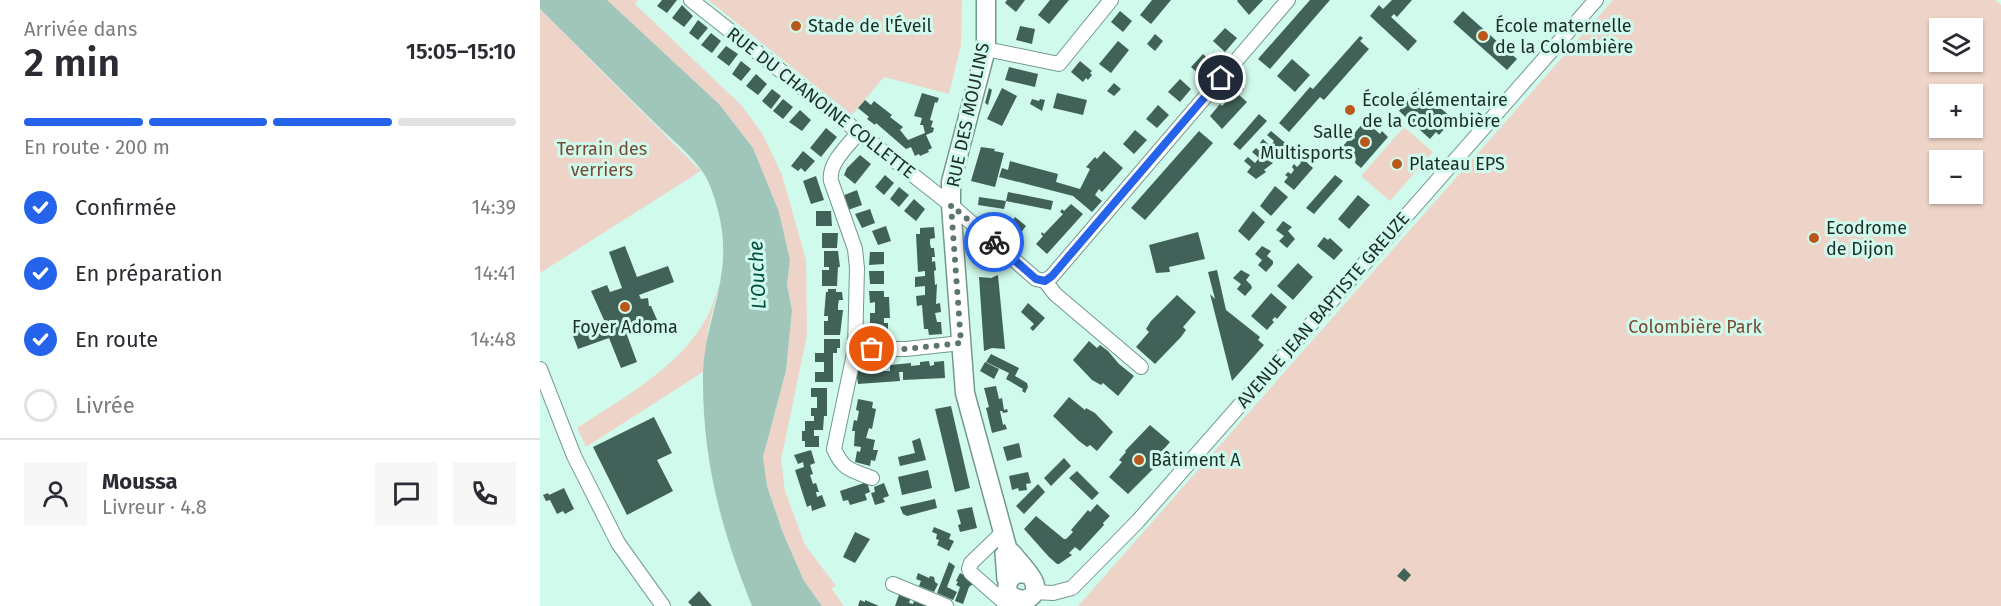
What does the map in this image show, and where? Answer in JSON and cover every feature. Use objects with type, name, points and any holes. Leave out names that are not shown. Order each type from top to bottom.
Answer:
[{"type":"street","name":"RUE DU CHANOINE COLLETTE","points":[[691,0],[951,205],[1036,279],[1045,281],[1055,294],[1141,367]]},
{"type":"street","name":"RUE DES MOULINS","points":[[986,0],[986,49],[951,182],[951,205],[965,393],[1005,539],[1011,590]]},
{"type":"street","points":[[986,49],[1059,64],[1111,0]]},
{"type":"street","points":[[1045,281],[1052,276],[1288,0]]},
{"type":"street","name":"AVENUE JEAN BAPTISTE GREUZE","points":[[1034,592],[1053,593],[1071,588],[1138,521],[1596,0]]},
{"type":"street","points":[[858,133],[834,164],[830,173],[856,255],[855,349],[834,449],[840,462],[851,470],[872,478]]},
{"type":"street","points":[[855,349],[906,349],[961,343]]},
{"type":"street","points":[[540,369],[574,456],[618,543],[663,606]]},
{"type":"street","points":[[1005,539],[971,563],[969,569],[971,573],[1011,590],[1022,600],[1029,598],[1034,592]]},
{"type":"street","points":[[893,584],[946,606]]},
{"type":"green space","points":[[607,0],[638,0],[635,4],[741,105],[762,133],[782,175],[806,260],[807,335],[781,460],[785,491],[805,545],[836,586],[831,588],[844,606],[822,606],[804,581],[783,533],[767,486],[763,457],[786,371],[792,310],[787,285],[790,260],[779,212],[753,148],[719,104]]},
{"type":"green space","points":[[708,0],[962,0],[961,45],[949,94],[884,77],[852,115]]},
{"type":"green space","name":"Colombière Park","points":[[1613,0],[1995,0],[2001,5],[2001,606],[1078,606]]},
{"type":"green space","name":"Terrain des verriers","points":[[540,9],[701,171],[540,273]]},
{"type":"green space","name":"Plateau EPS","points":[[1404,127],[1433,152],[1390,201],[1361,176]]},
{"type":"green space","points":[[720,282],[708,330],[703,372],[586,447],[577,428],[649,380],[681,352],[707,317]]},
{"type":"water","name":"L'Ouche","points":[[540,0],[607,0],[719,104],[753,148],[779,212],[790,260],[787,285],[792,310],[786,371],[763,457],[767,486],[783,533],[804,581],[822,606],[752,606],[722,520],[710,463],[704,404],[704,359],[723,258],[721,224],[708,181],[685,151],[540,9]]},
{"type":"building","points":[[662,0],[677,0],[667,13],[657,6]]},
{"type":"building","points":[[1007,0],[1025,0],[1016,12],[1005,3]]},
{"type":"building","points":[[1050,0],[1069,0],[1049,24],[1038,15]]},
{"type":"building","points":[[1152,0],[1171,0],[1151,24],[1140,15]]},
{"type":"building","points":[[1238,0],[1263,0],[1249,15]]},
{"type":"building","points":[[1310,0],[1330,0],[1270,69],[1258,59]]},
{"type":"building","points":[[1392,0],[1412,0],[1397,17],[1394,14],[1391,17],[1417,41],[1408,51],[1370,16],[1379,5],[1383,9]]},
{"type":"building","points":[[682,5],[693,16],[684,27],[672,18]]},
{"type":"building","points":[[1120,11],[1132,21],[1123,32],[1111,22]]},
{"type":"building","points":[[1463,11],[1517,59],[1507,70],[1453,22]]},
{"type":"building","points":[[698,20],[708,28],[698,40],[689,33]]},
{"type":"building","points":[[1020,26],[1035,29],[1032,44],[1016,40]]},
{"type":"building","points":[[1225,28],[1237,38],[1225,52],[1213,41]]},
{"type":"building","points":[[711,33],[721,41],[712,53],[701,45]]},
{"type":"building","points":[[1155,34],[1163,41],[1155,51],[1147,44]]},
{"type":"building","points":[[1360,36],[1363,38],[1360,41],[1369,49],[1324,100],[1320,97],[1289,132],[1279,123],[1310,87],[1313,89]]},
{"type":"building","points":[[1118,41],[1129,50],[1111,73],[1099,64]]},
{"type":"building","points":[[726,46],[738,54],[729,66],[717,57]]},
{"type":"building","points":[[1203,54],[1214,64],[1202,77],[1191,67]]},
{"type":"building","points":[[1292,59],[1310,75],[1295,92],[1277,76]]},
{"type":"building","points":[[741,61],[751,69],[741,81],[732,74]]},
{"type":"building","points":[[1080,61],[1092,71],[1088,80],[1086,78],[1083,82],[1071,72]]},
{"type":"building","points":[[1009,67],[1038,74],[1035,87],[1005,80]]},
{"type":"building","points":[[756,74],[767,84],[758,95],[746,86]]},
{"type":"building","points":[[1180,79],[1191,89],[1180,102],[1168,92]]},
{"type":"building","points":[[1114,83],[1121,89],[1114,96],[1107,91]]},
{"type":"building","points":[[1239,84],[1244,89],[1239,95],[1247,102],[1222,129],[1210,116],[1220,104],[1222,106],[1225,103],[1223,101]]},
{"type":"building","points":[[989,88],[992,90],[988,105],[985,103]]},
{"type":"building","points":[[1002,88],[1017,96],[1002,126],[987,119]]},
{"type":"building","points":[[1418,88],[1453,119],[1439,135],[1436,132],[1430,139],[1399,111]]},
{"type":"building","points":[[772,89],[781,96],[771,109],[762,101]]},
{"type":"building","points":[[922,93],[939,98],[937,103],[935,102],[930,120],[933,121],[931,127],[934,128],[933,132],[926,135],[932,148],[920,156],[919,154],[915,156],[911,147],[906,149],[876,123],[875,125],[867,119],[869,117],[858,108],[865,100],[871,105],[874,101],[903,127],[900,130],[908,140],[925,133],[923,125],[920,125],[922,118],[914,116]]},
{"type":"building","points":[[1057,93],[1087,100],[1083,115],[1053,108]]},
{"type":"building","points":[[783,99],[793,107],[783,119],[773,111]]},
{"type":"building","points":[[1032,99],[1045,100],[1042,111],[1030,104]]},
{"type":"building","points":[[1158,105],[1169,115],[1157,128],[1146,119]]},
{"type":"building","points":[[800,110],[811,120],[802,131],[789,122]]},
{"type":"building","points":[[1259,114],[1267,121],[1240,150],[1233,144]]},
{"type":"building","name":"Salle Multisports","points":[[1365,121],[1380,134],[1382,131],[1388,137],[1361,168],[1355,163],[1356,158],[1343,146]]},
{"type":"building","points":[[826,128],[837,137],[821,157],[810,148]]},
{"type":"building","points":[[1135,130],[1147,140],[1134,154],[1123,144]]},
{"type":"building","points":[[1199,131],[1213,143],[1145,220],[1131,208]]},
{"type":"building","points":[[1271,131],[1289,146],[1279,153],[1281,155],[1277,159],[1275,157],[1271,162],[1273,163],[1264,170],[1266,172],[1256,179],[1247,172],[1251,167],[1244,161],[1248,157],[1255,163],[1259,158],[1252,152],[1256,148],[1263,154],[1267,150],[1260,143],[1263,139],[1270,146],[1274,141],[1267,135]]},
{"type":"building","points":[[981,147],[1004,153],[995,187],[971,181]]},
{"type":"building","points":[[803,151],[815,161],[805,172],[801,168],[798,171],[791,166]]},
{"type":"building","points":[[1104,151],[1123,168],[1102,192],[1099,189],[1095,195],[1102,201],[1092,212],[1073,196],[999,177],[1002,168],[1008,170],[1010,161],[1058,174],[1056,182],[1080,189],[1090,169],[1086,167]]},
{"type":"building","points":[[860,155],[871,164],[855,184],[844,175],[847,168]]},
{"type":"building","points":[[1301,157],[1313,168],[1294,190],[1284,182],[1288,177],[1285,175],[1288,172],[1291,174],[1294,164],[1297,167],[1301,163],[1298,160]]},
{"type":"building","points":[[885,175],[894,183],[884,195],[875,187]]},
{"type":"building","points":[[1335,175],[1343,181],[1314,214],[1306,208]]},
{"type":"building","points":[[816,176],[824,200],[811,204],[803,181]]},
{"type":"building","points":[[1275,186],[1288,197],[1271,216],[1260,206]]},
{"type":"building","points":[[899,187],[909,195],[899,207],[890,199]]},
{"type":"building","points":[[857,190],[862,205],[848,210],[842,196]]},
{"type":"building","points":[[1008,192],[1053,201],[1051,210],[1006,201]]},
{"type":"building","points":[[1358,195],[1370,205],[1349,229],[1338,219]]},
{"type":"building","points":[[979,197],[1006,201],[1004,209],[978,205]]},
{"type":"building","points":[[914,199],[925,209],[916,221],[904,211]]},
{"type":"building","points":[[1071,204],[1083,214],[1047,254],[1036,244],[1043,236],[1042,232],[1044,234],[1063,214],[1060,212],[1062,209],[1064,211]]},
{"type":"building","points":[[870,209],[875,223],[862,228],[855,214]]},
{"type":"building","points":[[816,211],[831,211],[832,226],[816,226]]},
{"type":"building","points":[[1253,211],[1265,222],[1249,241],[1238,231]]},
{"type":"building","points":[[1015,217],[1026,226],[1016,239],[1005,230]]},
{"type":"building","points":[[1283,221],[1292,227],[1288,231],[1295,239],[1287,248],[1279,241],[1284,236],[1276,230]]},
{"type":"building","points":[[886,226],[891,241],[878,245],[872,231]]},
{"type":"building","points":[[934,227],[935,238],[930,239],[930,244],[931,248],[934,248],[935,257],[932,257],[932,262],[935,261],[936,270],[934,271],[935,285],[937,284],[936,304],[940,303],[941,312],[935,313],[937,322],[941,322],[942,334],[929,335],[928,329],[924,329],[922,305],[917,306],[916,296],[925,295],[925,286],[915,287],[915,277],[925,276],[925,271],[918,272],[916,234],[920,234],[920,228]]},
{"type":"building","points":[[1198,232],[1205,259],[1169,267],[1170,272],[1156,273],[1149,245]]},
{"type":"building","points":[[822,233],[838,233],[837,248],[822,248]]},
{"type":"building","points":[[1324,237],[1328,240],[1330,238],[1343,250],[1334,260],[1317,246]]},
{"type":"building","name":"Foyer Adoma","points":[[625,246],[637,277],[668,266],[674,282],[639,295],[641,299],[648,298],[649,306],[658,322],[636,326],[635,329],[630,325],[624,327],[637,362],[621,368],[609,338],[578,349],[572,333],[604,320],[591,291],[607,285],[610,292],[622,288],[609,252]]},
{"type":"building","points":[[1262,246],[1271,251],[1267,256],[1273,261],[1266,272],[1258,265],[1262,260],[1255,254]]},
{"type":"building","points":[[824,251],[838,251],[840,267],[838,267],[837,286],[822,286],[822,270],[829,270],[829,267],[824,267]]},
{"type":"building","points":[[983,251],[997,262],[991,269],[978,257]]},
{"type":"building","points":[[870,252],[884,252],[884,264],[869,265]]},
{"type":"building","points":[[1298,263],[1313,277],[1293,300],[1277,286]]},
{"type":"building","points":[[1217,270],[1226,310],[1260,337],[1258,340],[1264,345],[1232,381],[1210,294],[1215,299],[1208,272]]},
{"type":"building","points":[[1241,270],[1250,275],[1246,280],[1252,288],[1245,296],[1237,289],[1241,284],[1233,278]]},
{"type":"building","points":[[869,271],[884,271],[884,284],[870,284]]},
{"type":"building","points":[[998,275],[1005,349],[992,348],[984,351],[979,277],[991,278]]},
{"type":"building","points":[[828,289],[842,292],[843,300],[839,300],[838,305],[838,310],[843,310],[840,335],[824,335],[824,321],[828,321],[828,316],[824,316]]},
{"type":"building","points":[[869,291],[884,291],[884,297],[889,297],[890,318],[884,318],[884,323],[888,323],[888,338],[871,338],[871,328],[874,328],[874,324],[870,323],[870,313],[875,313],[875,302],[870,303]]},
{"type":"building","points":[[1271,293],[1287,307],[1277,319],[1275,317],[1272,320],[1274,322],[1267,330],[1251,316]]},
{"type":"building","points":[[1177,295],[1196,312],[1183,327],[1186,330],[1181,337],[1155,364],[1136,347],[1149,332],[1146,329],[1151,321]]},
{"type":"building","points":[[1028,303],[1045,318],[1033,331],[1030,328],[1034,324],[1021,312]]},
{"type":"building","points":[[824,339],[840,339],[840,348],[837,348],[837,353],[833,353],[833,382],[815,382],[815,372],[824,372],[824,362],[815,362],[815,353],[824,353]]},
{"type":"building","points":[[1089,341],[1097,348],[1100,345],[1108,351],[1134,376],[1118,396],[1103,383],[1101,385],[1092,380],[1073,360]]},
{"type":"building","points":[[991,354],[1019,368],[1015,376],[1027,383],[1025,393],[1023,389],[1006,379],[1009,373],[986,362]]},
{"type":"building","points":[[929,361],[930,366],[934,365],[934,362],[944,361],[945,378],[903,380],[903,372],[899,372],[900,381],[858,384],[856,370],[862,370],[861,368],[880,365],[881,371],[890,371],[890,365],[911,363],[911,366]]},
{"type":"building","points":[[985,362],[999,369],[994,379],[980,371]]},
{"type":"building","points":[[996,386],[999,399],[1002,398],[1004,410],[1007,409],[1008,412],[1000,411],[1003,425],[1005,424],[1007,429],[992,433],[984,388]]},
{"type":"building","points":[[811,388],[827,388],[827,416],[824,416],[823,430],[814,430],[814,436],[819,436],[819,447],[805,447],[805,441],[802,441],[805,421],[814,421],[811,408],[817,408],[817,397],[811,397]]},
{"type":"building","points":[[1069,397],[1085,410],[1086,408],[1095,413],[1113,432],[1097,451],[1090,445],[1087,447],[1079,441],[1053,416]]},
{"type":"building","points":[[858,399],[873,402],[872,408],[876,409],[872,429],[869,428],[866,438],[875,440],[873,450],[878,450],[875,461],[871,460],[870,466],[855,462],[857,451],[860,452],[861,447],[854,446],[855,431],[852,431],[859,411],[856,410]]},
{"type":"building","points":[[951,406],[970,488],[955,492],[935,409]]},
{"type":"building","points":[[654,417],[672,453],[657,460],[673,491],[627,515],[593,447]]},
{"type":"building","name":"Bâtiment A","points":[[1150,425],[1170,442],[1157,457],[1159,459],[1154,468],[1128,494],[1109,477],[1122,462],[1119,460],[1125,451]]},
{"type":"building","points":[[920,438],[926,460],[900,466],[898,457],[915,453],[912,441]]},
{"type":"building","points":[[1019,443],[1022,457],[1007,461],[1003,447]]},
{"type":"building","points":[[811,450],[815,463],[810,465],[813,474],[810,475],[819,492],[816,492],[817,497],[822,495],[826,506],[812,511],[811,505],[807,507],[795,470],[804,467],[803,462],[798,464],[794,455]]},
{"type":"building","points":[[1064,458],[1071,466],[1051,486],[1044,478]]},
{"type":"building","points":[[928,470],[932,488],[902,495],[898,477]]},
{"type":"building","points":[[1077,471],[1099,493],[1092,500],[1069,478]]},
{"type":"building","points":[[1028,472],[1031,483],[1026,484],[1027,490],[1019,491],[1018,488],[1012,490],[1009,476]]},
{"type":"building","points":[[867,482],[870,492],[865,494],[867,500],[850,505],[848,500],[843,501],[840,491]]},
{"type":"building","points":[[884,483],[889,496],[883,498],[885,502],[875,505],[871,493],[875,492],[874,487]]},
{"type":"building","points":[[1038,484],[1045,492],[1024,514],[1016,506]]},
{"type":"building","points":[[564,488],[574,509],[565,514],[563,511],[557,514],[550,500],[546,501],[543,495],[548,493],[549,495]]},
{"type":"building","points":[[935,499],[937,508],[907,516],[903,514],[900,507]]},
{"type":"building","points":[[1097,504],[1110,516],[1080,551],[1075,547],[1069,553],[1072,555],[1059,564],[1049,557],[1024,529],[1036,516],[1066,539],[1088,510],[1090,512]]},
{"type":"building","points":[[972,507],[977,528],[960,532],[958,525],[961,524],[957,510]]},
{"type":"building","points":[[934,527],[951,534],[949,539],[954,541],[949,551],[937,545],[939,540],[936,539],[937,534],[932,532]]},
{"type":"building","points":[[855,532],[870,539],[855,563],[843,557]]},
{"type":"building","points":[[949,562],[955,566],[947,587],[957,592],[953,600],[937,593]]},
{"type":"building","points":[[1404,568],[1411,575],[1405,582],[1397,576]]},
{"type":"building","points":[[918,573],[929,578],[934,577],[938,584],[934,592],[919,586],[921,581],[916,579]]},
{"type":"building","points":[[960,573],[973,584],[969,587],[963,604],[955,601],[960,587],[956,585],[958,582],[956,581]]},
{"type":"building","points":[[699,591],[712,606],[692,606],[688,602]]},
{"type":"building","points":[[900,592],[911,597],[909,603],[913,604],[915,598],[926,603],[925,606],[895,606]]},
{"type":"building","points":[[860,600],[865,602],[865,600],[879,606],[858,606]]},
{"type":"way so far","points":[[872,349],[906,349],[961,343],[951,205],[994,242]]},
{"type":"place","name":"Stade de l'Éveil","points":[[796,26]]},
{"type":"place","name":"École maternelle de la Colombière","points":[[1483,36]]},
{"type":"place","name":"École élémentaire de la Colombière","points":[[1350,110]]},
{"type":"place","name":"Salle Multisports","points":[[1365,142]]},
{"type":"place","name":"Plateau EPS","points":[[1397,164]]},
{"type":"place","name":"Ecodrome de Dijon","points":[[1814,238]]},
{"type":"place","name":"Foyer Adoma","points":[[625,307]]},
{"type":"place","name":"Bâtiment A","points":[[1139,460]]},
{"type":"route","points":[[994,242],[1036,279],[1045,281],[1052,276],[1221,78]]}]
